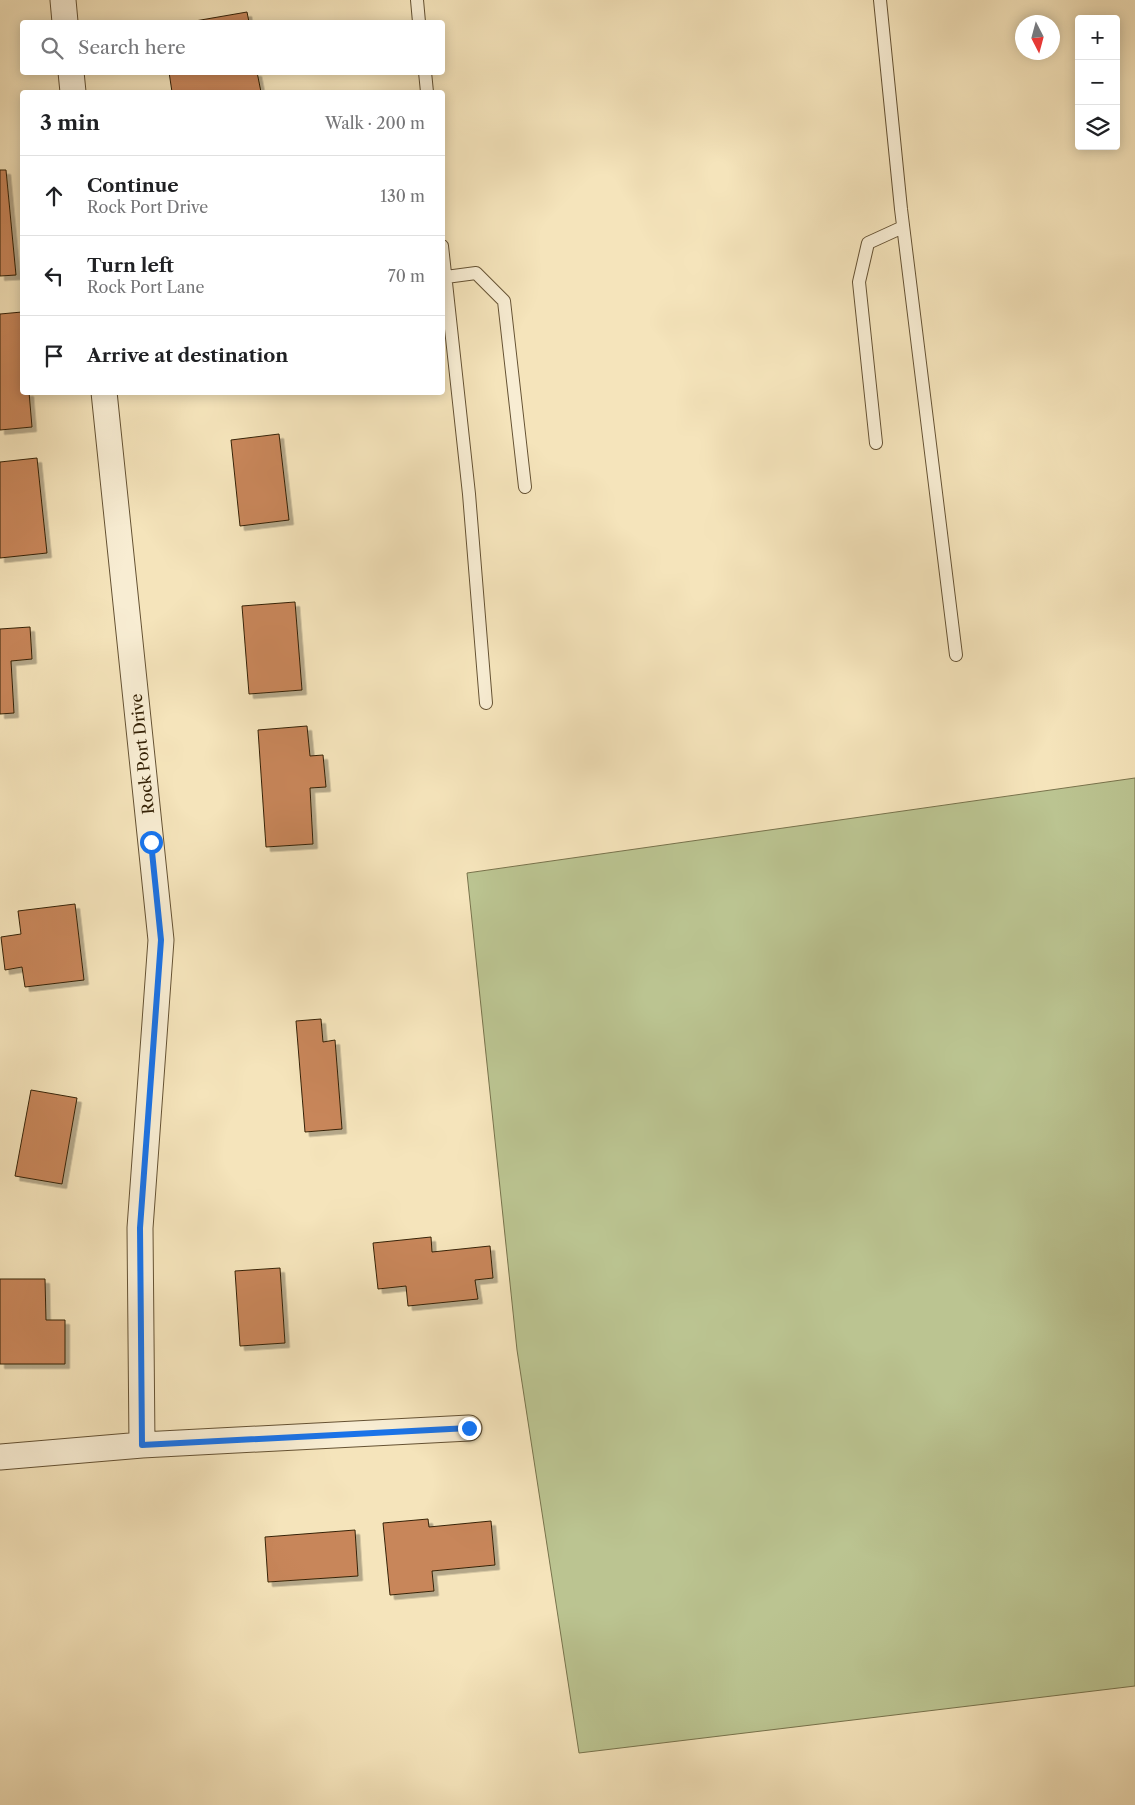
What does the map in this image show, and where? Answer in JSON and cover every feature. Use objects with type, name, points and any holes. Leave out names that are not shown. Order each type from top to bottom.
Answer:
[{"type":"street","points":[[63,0],[65,20]]},
{"type":"street","points":[[71,75],[73,90]]},
{"type":"street","name":"Rock Port Drive","points":[[104,395],[161,940],[140,1228],[142,1445]]},
{"type":"street","points":[[0,1458],[142,1445],[469,1428]]},
{"type":"lane","points":[[417,0],[419,20]]},
{"type":"lane","points":[[880,0],[903,227],[956,655]]},
{"type":"lane","points":[[424,75],[427,90]]},
{"type":"lane","points":[[876,443],[859,282],[868,243],[903,227]]},
{"type":"lane","points":[[445,268],[468,494],[486,703]]},
{"type":"lane","points":[[446,276],[476,273],[504,301],[525,487]]},
{"type":"green space","points":[[1135,778],[1135,1686],[579,1753],[517,1350],[467,873]]},
{"type":"building","points":[[247,12],[249,20],[201,20]]},
{"type":"building","points":[[169,75],[258,75],[261,90],[172,90]]},
{"type":"building","points":[[0,170],[6,170],[16,275],[0,276]]},
{"type":"building","points":[[20,312],[20,395],[29,395],[32,427],[0,430],[0,314]]},
{"type":"building","points":[[279,434],[289,520],[240,526],[231,440]]},
{"type":"building","points":[[37,458],[47,553],[0,558],[0,462]]},
{"type":"building","points":[[295,602],[302,690],[249,694],[242,606]]},
{"type":"building","points":[[30,627],[32,659],[11,661],[14,713],[0,714],[0,629]]},
{"type":"building","points":[[307,726],[310,756],[323,755],[326,787],[310,788],[313,844],[266,847],[258,730]]},
{"type":"building","points":[[75,904],[84,980],[25,987],[22,967],[5,970],[1,937],[21,934],[18,911]]},
{"type":"building","points":[[321,1019],[323,1042],[335,1040],[342,1129],[305,1132],[296,1021]]},
{"type":"building","points":[[31,1090],[77,1098],[62,1184],[15,1176]]},
{"type":"building","points":[[431,1237],[432,1252],[490,1246],[493,1278],[475,1280],[478,1299],[408,1306],[406,1286],[378,1289],[373,1243]]},
{"type":"building","points":[[280,1268],[285,1343],[240,1346],[235,1271]]},
{"type":"building","points":[[0,1279],[45,1279],[46,1320],[65,1320],[65,1364],[0,1364]]},
{"type":"building","points":[[428,1519],[429,1527],[491,1521],[495,1565],[432,1571],[434,1591],[390,1595],[383,1523]]},
{"type":"building","points":[[355,1530],[358,1576],[268,1582],[265,1537]]},
{"type":"route","points":[[151,842],[161,940],[140,1228],[142,1445],[469,1428]]}]
